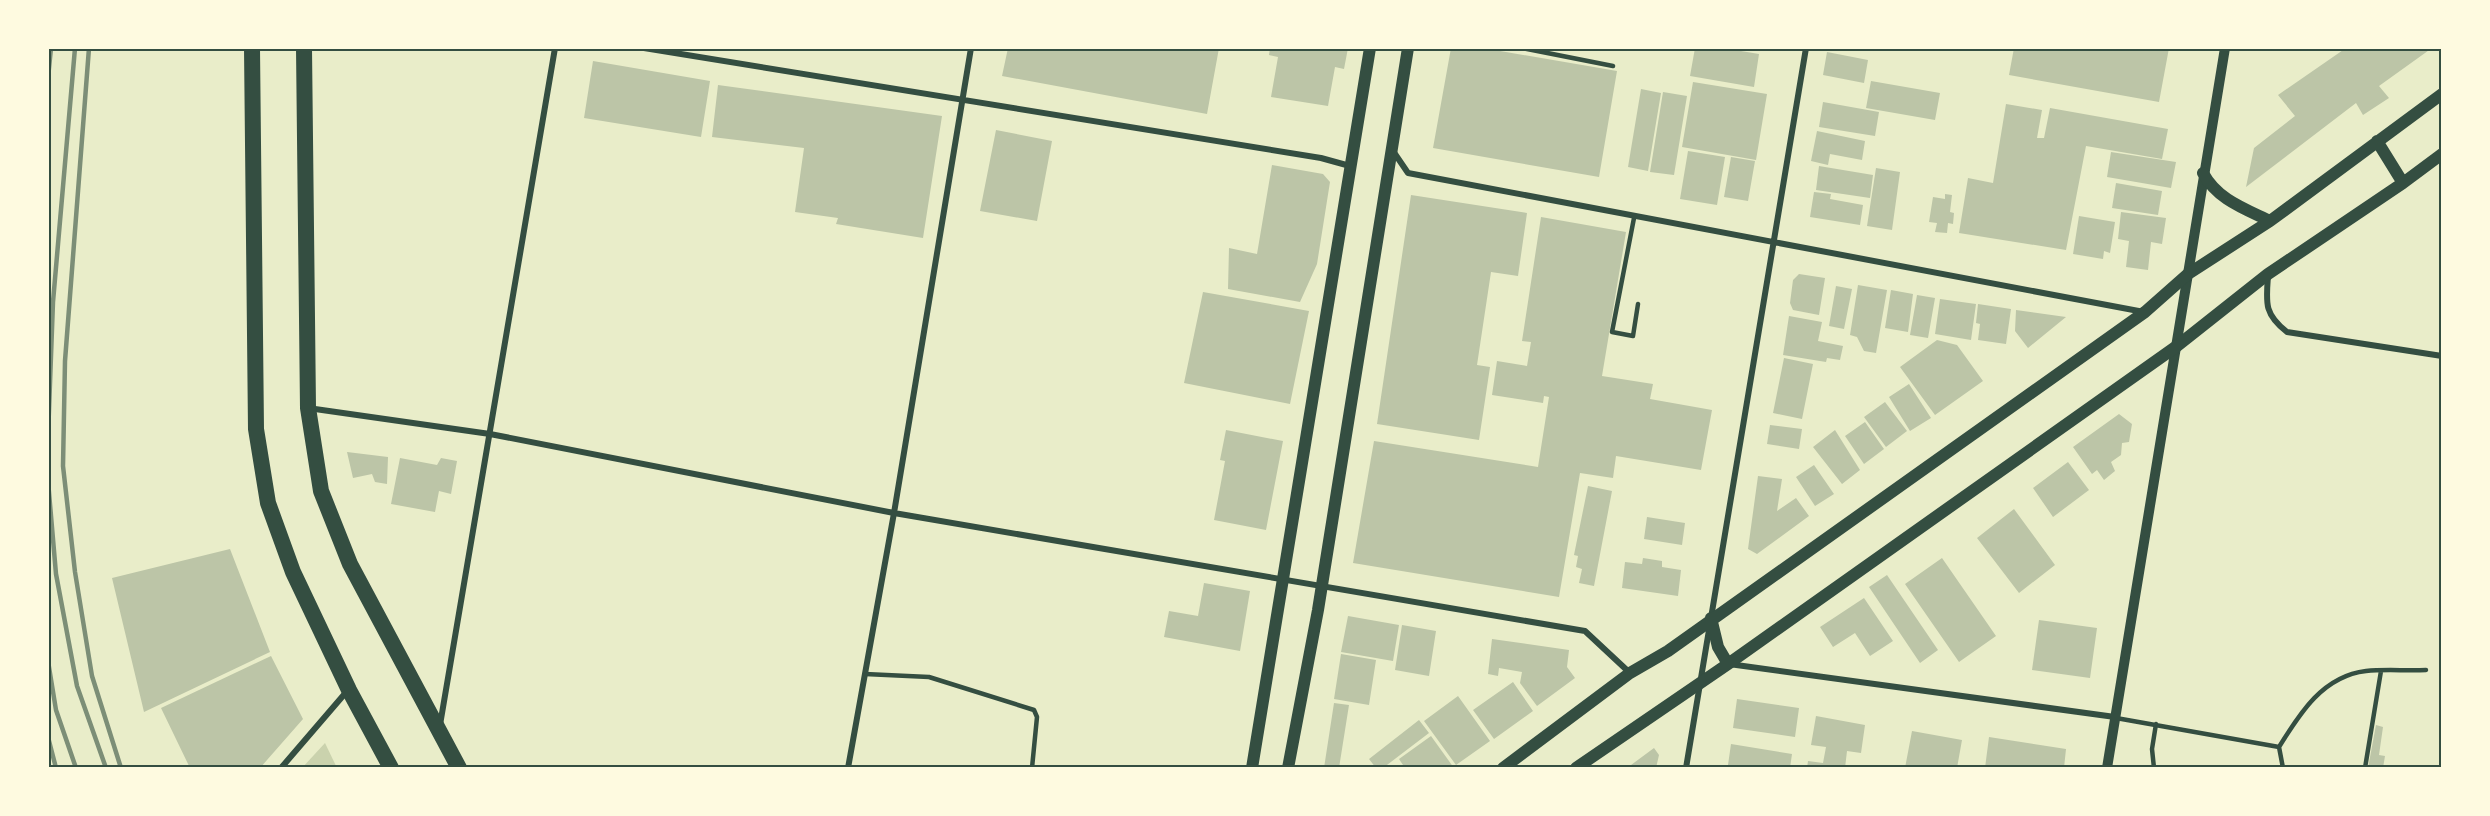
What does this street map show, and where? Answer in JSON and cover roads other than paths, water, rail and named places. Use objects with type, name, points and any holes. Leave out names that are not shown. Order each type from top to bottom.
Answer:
[{"type":"highway","points":[[252,48],[256,429],[268,503],[279,539],[349,690],[391,768]]},
{"type":"highway","points":[[304,48],[308,408],[321,491],[345,554],[439,735],[459,768]]},
{"type":"main road","points":[[1252,768],[1370,48]]},
{"type":"main road","points":[[1288,768],[1321,585],[1408,48]]},
{"type":"main road","points":[[1503,768],[1630,674],[1668,651],[1711,618],[2145,312],[2188,274],[2270,221],[2442,94]]},
{"type":"main road","points":[[2377,141],[2403,183]]},
{"type":"main road","points":[[1576,768],[1728,664],[2177,346],[2268,274],[2442,154]]},
{"type":"main road","points":[[2203,173],[2210,186],[2224,199],[2270,221]]},
{"type":"main road","points":[[1711,618],[1718,647],[1728,664]]},
{"type":"street","points":[[439,735],[555,48]]},
{"type":"street","points":[[644,48],[1321,158],[1350,166]]},
{"type":"street","points":[[848,768],[894,513],[971,48]]},
{"type":"street","points":[[1686,768],[1806,48]]},
{"type":"street","points":[[2107,768],[2225,48]]},
{"type":"street","points":[[1391,149],[1408,173],[1634,218],[2145,312]]},
{"type":"street","points":[[2268,274],[2265,305],[2274,322],[2286,332],[2442,356]]},
{"type":"street","points":[[308,408],[490,434],[894,513],[1585,631],[1630,674]]},
{"type":"street","points":[[1728,664],[2115,717]]},
{"type":"street","points":[[281,768],[349,690]]},
{"type":"lane","points":[[1522,48],[1613,66]]},
{"type":"lane","points":[[1634,218],[1612,333],[1634,336],[1638,304]]},
{"type":"lane","points":[[2283,768],[2279,747],[2304,709],[2324,688],[2343,676],[2367,671],[2426,670]]},
{"type":"lane","points":[[2365,768],[2381,671]]},
{"type":"lane","points":[[866,674],[929,677],[1034,710],[1037,717],[1032,768]]},
{"type":"lane","points":[[2115,717],[2279,747]]},
{"type":"lane","points":[[2154,768],[2152,749],[2156,724]]},
{"type":"railway","points":[[48,78],[51,48]]},
{"type":"railway","points":[[48,437],[53,302],[75,48]]},
{"type":"railway","points":[[89,48],[65,361],[63,466],[75,572],[92,676],[121,768]]},
{"type":"railway","points":[[48,481],[56,574],[77,686],[106,768]]},
{"type":"railway","points":[[48,661],[56,710],[76,768]]},
{"type":"railway","points":[[48,737],[56,768]]}]
